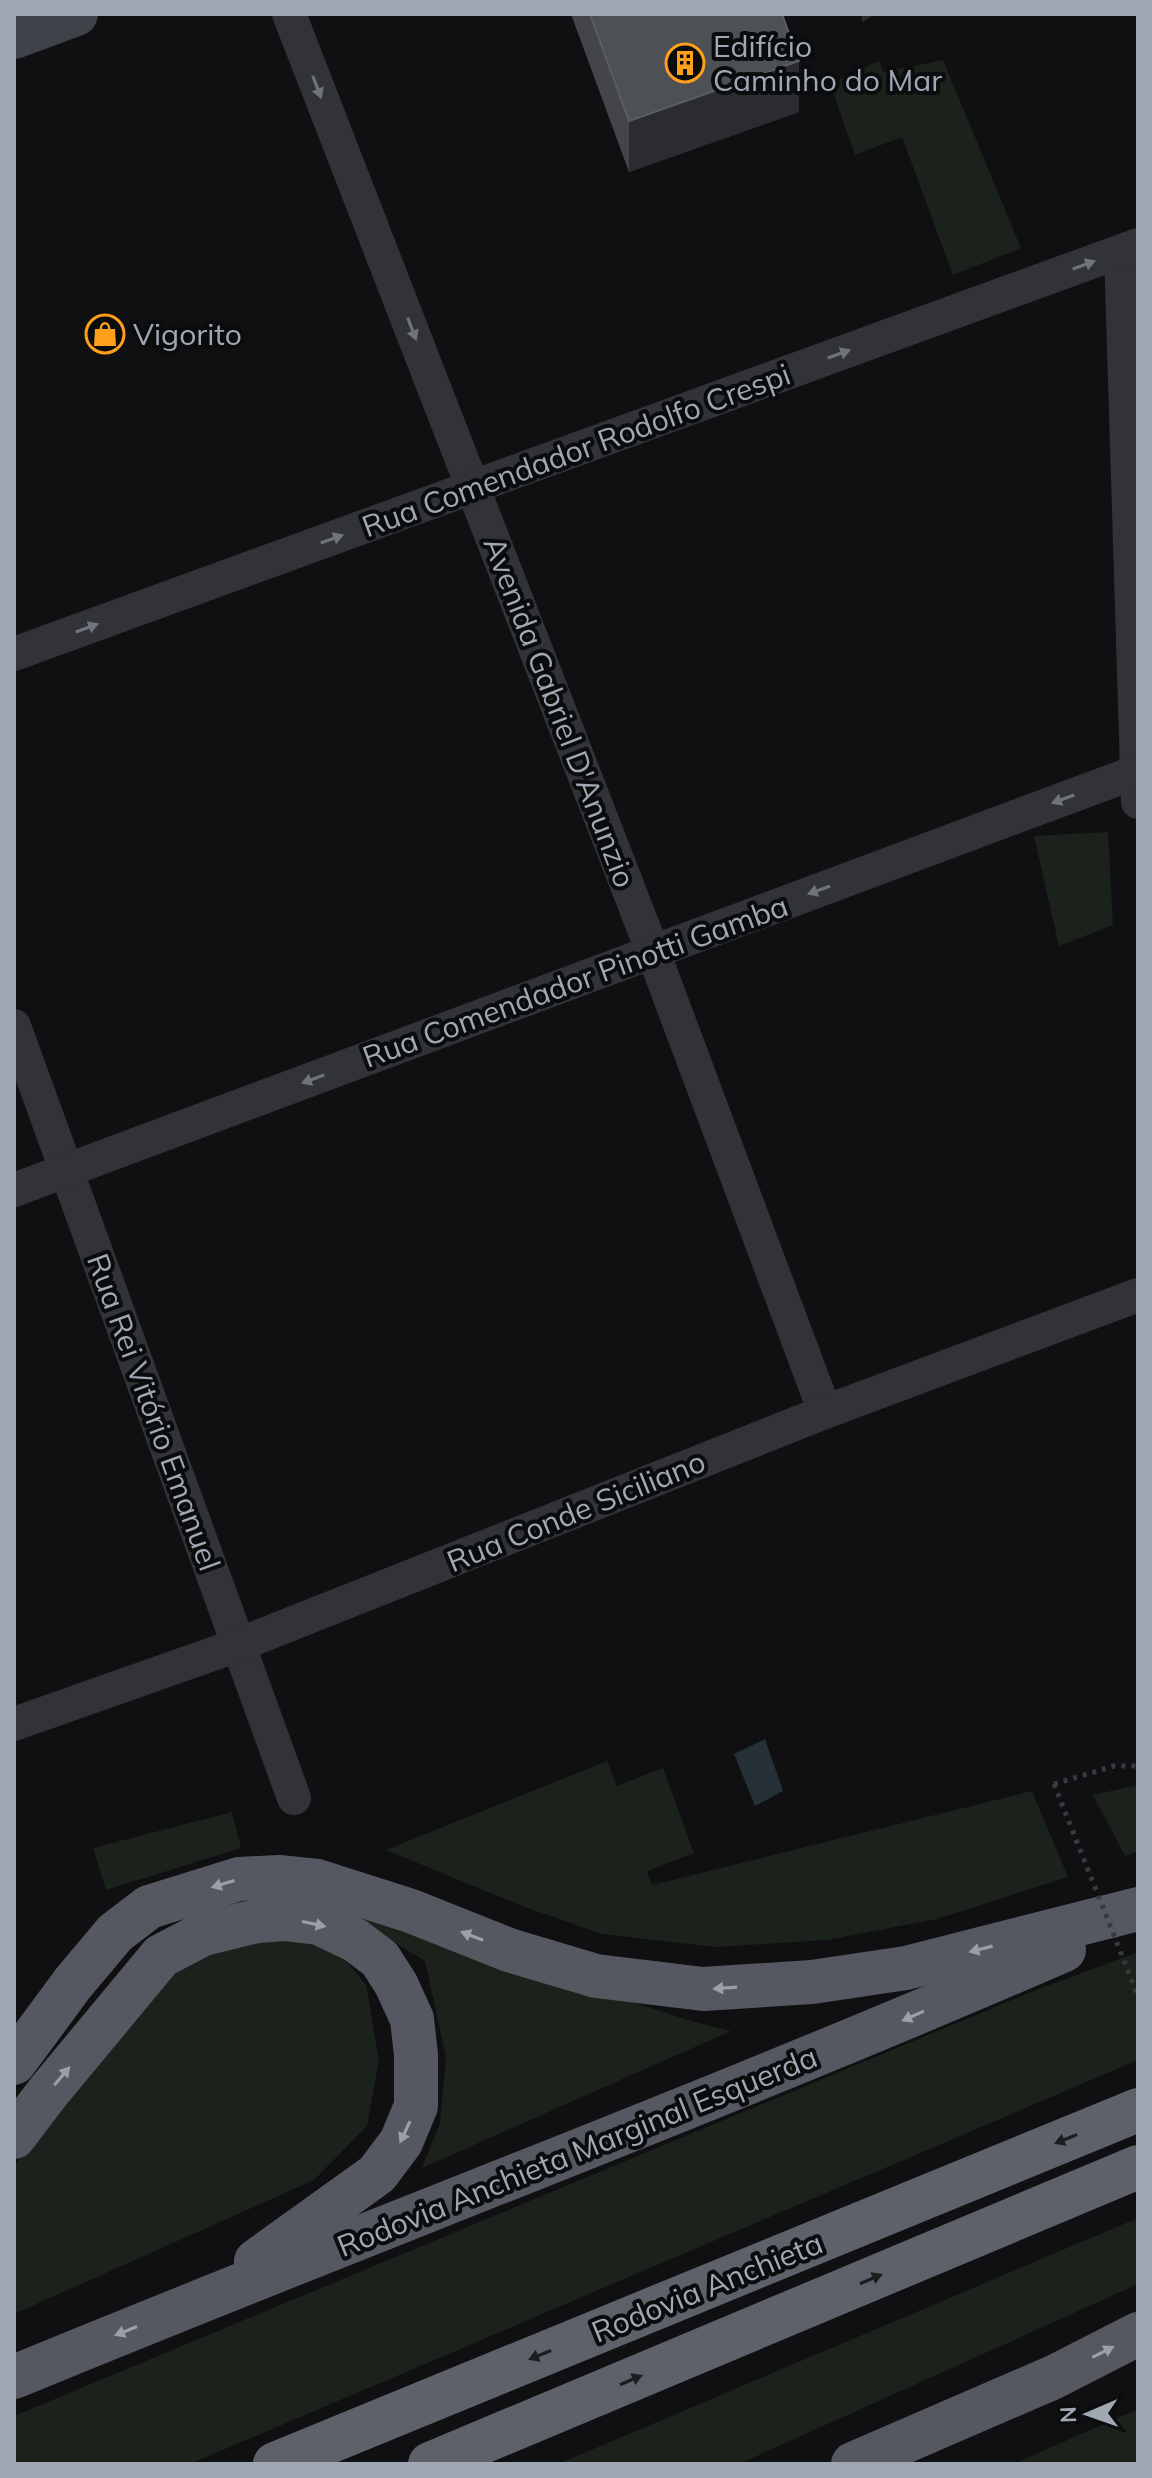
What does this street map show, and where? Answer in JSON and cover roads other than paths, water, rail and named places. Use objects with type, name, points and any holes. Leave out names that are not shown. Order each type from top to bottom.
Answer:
[{"type":"highway","points":[[14,2063],[73,1983],[115,1933],[149,1907],[239,1879],[279,1877],[317,1881],[411,1911],[509,1950],[596,1976],[703,1989],[812,1982],[906,1968],[1138,1909]]},
{"type":"highway","name":"Rodovia Anchieta Marginal Esquerda","points":[[14,2377],[879,2031],[1138,1917]]},
{"type":"highway","points":[[14,2137],[161,1956],[203,1934],[257,1921],[284,1919],[319,1923],[355,1940],[380,1959],[412,2019],[416,2106],[401,2142],[377,2174],[199,2301]]},
{"type":"highway","name":"Rodovia Anchieta","points":[[275,2464],[1138,2110]]},
{"type":"highway","name":"Rodovia Anchieta","points":[[430,2464],[1138,2167]]},
{"type":"highway","points":[[887,2464],[1138,2334]]},
{"type":"highway","points":[[853,2464],[1054,2377]]},
{"type":"main road","points":[[15,31],[76,14]]},
{"type":"street","name":"Avenida Gabriel D'Anunzio","points":[[289,14],[653,952],[825,1412]]},
{"type":"street","name":"Rua Comendador Rodolfo Crespi","points":[[14,654],[1130,248]]},
{"type":"street","points":[[1130,248],[1137,787]]},
{"type":"street","name":"Rua Comendador Pinotti Gamba","points":[[14,1190],[653,952],[1137,787]]},
{"type":"street","name":"Rua Rei Vitório Emanuel","points":[[14,1026],[294,1798]]},
{"type":"street","name":"Rua Conde Siciliano","points":[[14,1724],[238,1645],[825,1412],[1138,1295]]},
{"type":"place","name":"Edifício Caminho do Mar","points":[[685,63]]},
{"type":"place","name":"Vigorito","points":[[105,334]]}]
